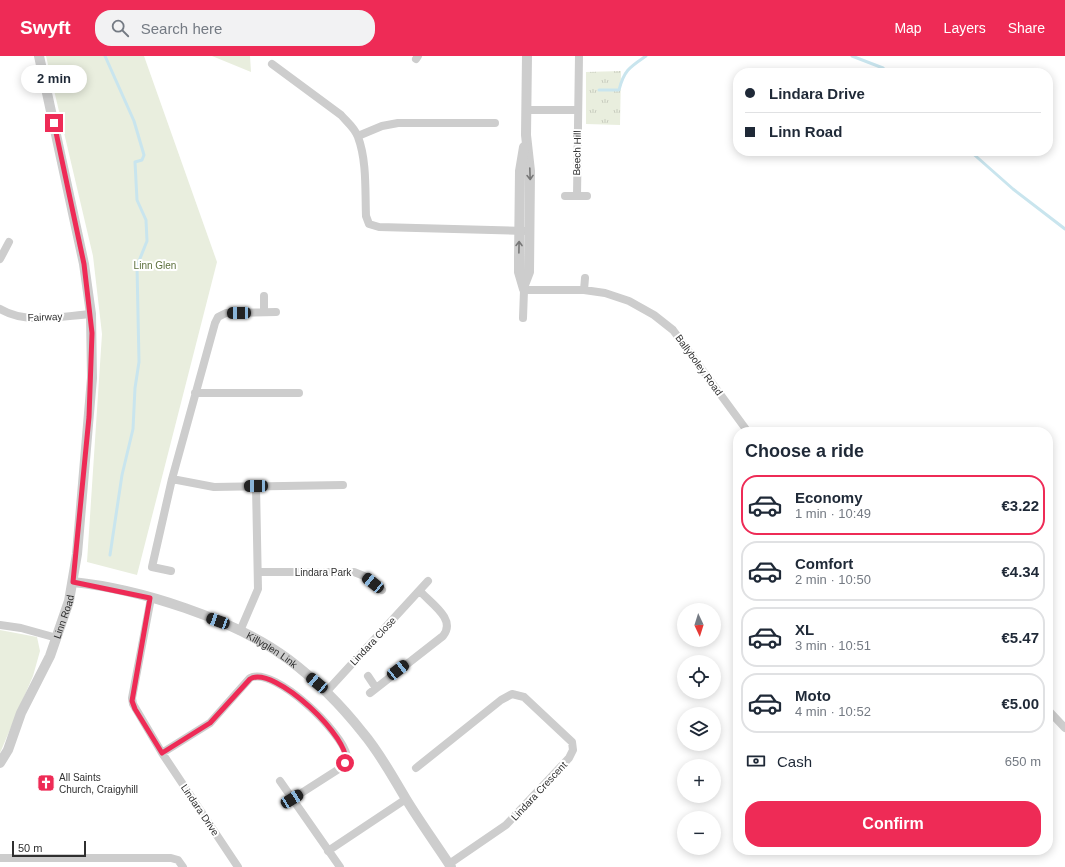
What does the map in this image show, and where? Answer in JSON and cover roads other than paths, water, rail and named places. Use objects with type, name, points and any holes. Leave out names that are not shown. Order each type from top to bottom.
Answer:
[{"type":"street","name":"Linn Road","points":[[0,763],[8,750],[21,713],[57,638],[73,582],[89,412],[92,353],[91,314],[84,264],[39,56]]},
{"type":"street","points":[[524,288],[519,272],[520,171],[526,135],[528,56]]},
{"type":"street","name":"Beech Hill","points":[[576,196],[579,56]]},
{"type":"street","points":[[272,64],[351,124],[358,136],[363,164],[366,216],[369,224],[379,227],[530,231]]},
{"type":"street","points":[[527,110],[578,110]]},
{"type":"street","points":[[358,136],[382,126],[398,123],[495,123]]},
{"type":"street","points":[[523,318],[524,288],[529,272],[530,231],[530,171],[526,135]]},
{"type":"street","points":[[565,196],[587,196]]},
{"type":"street","points":[[0,259],[9,242]]},
{"type":"street","points":[[584,290],[585,278]]},
{"type":"street","name":"Ballyboley Road","points":[[524,288],[584,290],[605,293],[629,301],[654,315],[673,330],[744,427]]},
{"type":"street","points":[[264,296],[264,312]]},
{"type":"street","name":"Fairway","points":[[0,309],[17,316],[29,318],[91,314]]},
{"type":"street","points":[[171,571],[152,567],[172,479],[215,323],[218,316],[226,313],[276,312]]},
{"type":"street","points":[[195,393],[300,393]]},
{"type":"street","points":[[172,479],[208,486],[343,486]]},
{"type":"street","points":[[240,631],[258,589],[256,486]]},
{"type":"street","name":"Lindara Park","points":[[258,572],[354,572],[364,576],[382,590]]},
{"type":"street","name":"Lindara Close","points":[[327,692],[428,581]]},
{"type":"street","name":"Killyglen Link","points":[[73,582],[150,598],[178,606],[240,631],[288,658],[327,692],[381,756],[406,799],[450,866]]},
{"type":"street","points":[[370,693],[443,636],[446,631],[447,623],[445,617],[420,591]]},
{"type":"street","name":"Lindara Drive","points":[[150,598],[132,701],[135,709],[162,753],[238,867]]},
{"type":"street","points":[[0,625],[21,628],[57,638]]},
{"type":"street","points":[[162,753],[210,723],[250,678],[259,676],[269,679],[288,688],[312,709],[334,734],[347,756],[346,762],[342,768],[292,799]]},
{"type":"street","name":"Lindara Close","points":[[368,676],[376,688]]},
{"type":"street","name":"Lindara Crescent","points":[[416,768],[501,700],[512,694],[525,698],[572,742],[573,750],[569,758],[510,822],[450,866]]},
{"type":"street","points":[[1053,714],[1063,723]]},
{"type":"street","points":[[280,781],[340,867]]},
{"type":"street","points":[[328,851],[406,799]]},
{"type":"street","points":[[0,858],[100,863],[175,858],[183,867]]},
{"type":"waterway","points":[[105,56],[134,121],[144,155],[142,160],[135,162],[137,200],[146,220],[147,241],[137,266],[139,362],[135,388],[133,429],[122,475],[110,555]]},
{"type":"waterway","points":[[599,90],[619,90],[623,78],[628,70],[646,56]]},
{"type":"waterway","points":[[852,56],[883,68]]},
{"type":"waterway","points":[[976,156],[1013,189],[1065,229]]},
{"type":"place","name":"All Saints Church, Craigyhill","points":[[46,783]]},
{"type":"park label","name":"Linn Glen","points":[[155,265]]}]
